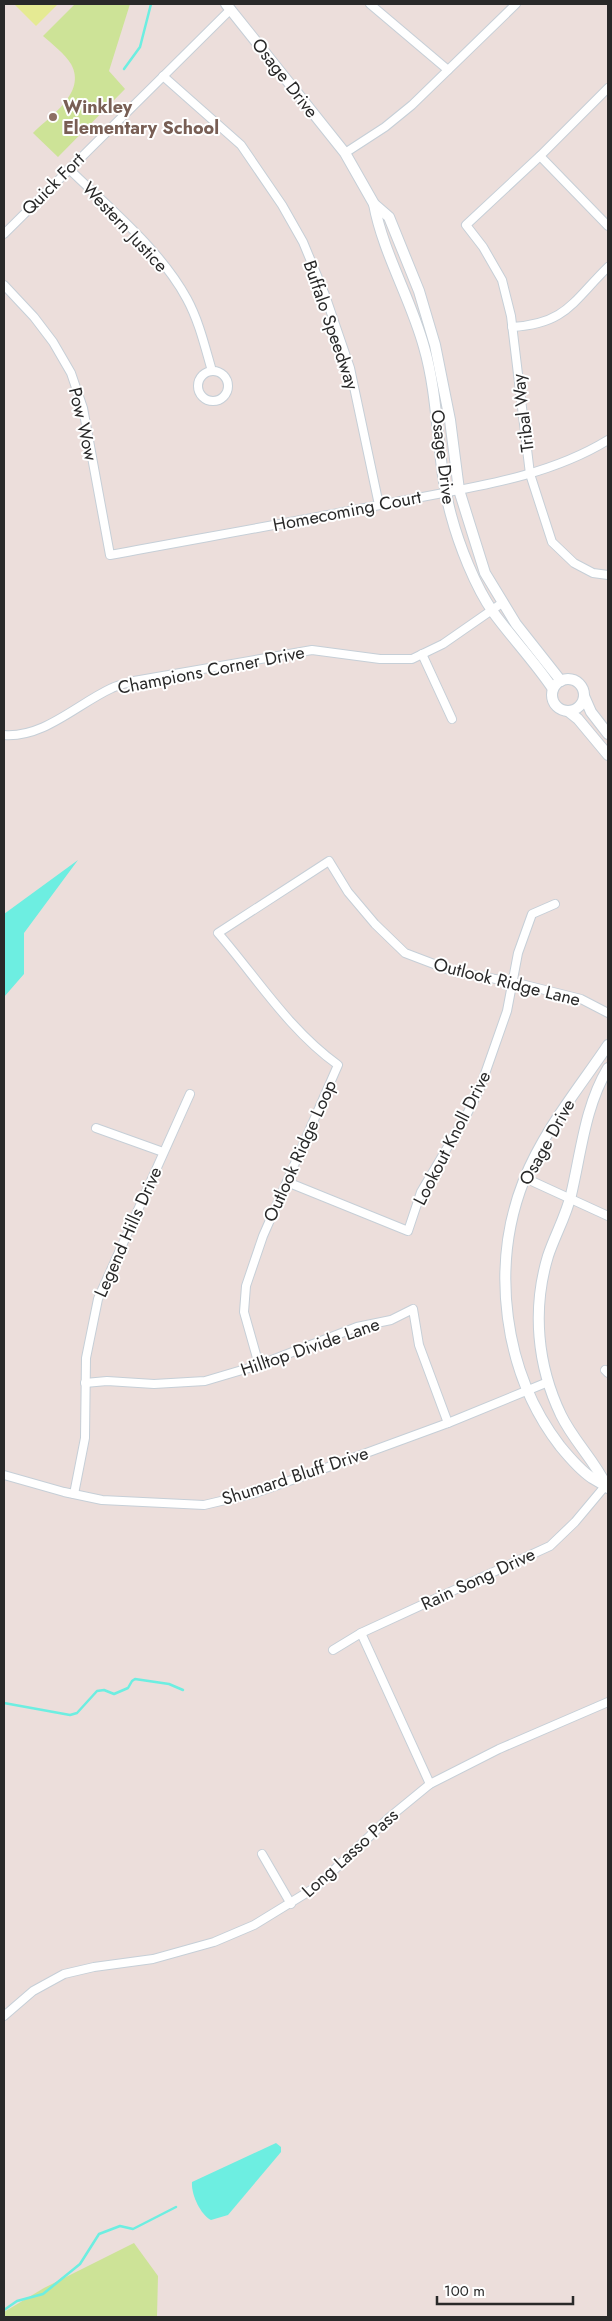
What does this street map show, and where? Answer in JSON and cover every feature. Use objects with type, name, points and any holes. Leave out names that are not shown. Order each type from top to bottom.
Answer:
[{"type":"street","points":[[370,4],[448,70]]},
{"type":"street","points":[[345,153],[392,121],[516,4]]},
{"type":"street","name":"Quick Fort","points":[[4,234],[163,76],[229,6]]},
{"type":"street","name":"Osage Drive","points":[[229,6],[345,153],[374,204],[389,218],[419,291],[432,336],[450,420],[459,490],[485,573],[502,603],[561,681]]},
{"type":"street","name":"Buffalo Speedway","points":[[163,76],[241,145],[282,204],[303,242],[325,295],[350,368],[378,505]]},
{"type":"street","points":[[608,88],[540,156],[608,226]]},
{"type":"street","name":"Tribal Way","points":[[540,156],[466,225],[483,247],[502,280],[512,327],[530,474],[552,542],[574,563],[593,573],[608,575]]},
{"type":"street","name":"Western Justice","points":[[69,169],[141,238],[182,292],[204,340],[212,371]]},
{"type":"street","name":"Osage Drive","points":[[374,204],[378,224],[412,307],[425,348],[438,415],[445,492],[451,517],[464,554],[492,610],[553,689]]},
{"type":"street","points":[[512,327],[535,326],[554,319],[573,304],[608,267]]},
{"type":"street","name":"Pow Wow","points":[[4,285],[34,317],[53,342],[71,374],[82,408],[110,555]]},
{"type":"street","name":"Homecoming Court","points":[[110,555],[459,490],[530,474],[583,454],[608,440]]},
{"type":"street","name":"Champions Corner Drive","points":[[4,735],[13,736],[40,729],[112,687],[134,681],[312,650],[380,659],[412,659],[443,644],[502,603]]},
{"type":"street","points":[[422,654],[452,719]]},
{"type":"street","points":[[608,734],[591,712],[581,686],[577,682],[566,679],[553,689],[552,700],[555,704],[582,722],[608,755]]},
{"type":"street","points":[[568,712],[577,709],[584,696]]},
{"type":"street","name":"Outlook Ridge Lane","points":[[329,861],[353,899],[375,924],[405,952],[455,972],[513,982],[581,998],[608,1013]]},
{"type":"street","name":"Outlook Ridge Loop","points":[[259,1365],[244,1312],[246,1286],[263,1236],[338,1065],[316,1049],[272,1000],[245,964],[218,933],[329,861]]},
{"type":"street","name":"Lookout Knoll Drive","points":[[286,1182],[408,1231],[421,1192],[466,1116],[480,1088],[500,1034],[518,953],[532,914],[555,904]]},
{"type":"street","name":"Osage Drive","points":[[607,1486],[582,1469],[560,1446],[526,1390],[520,1373],[509,1324],[506,1281],[510,1228],[525,1178],[550,1130],[608,1045]]},
{"type":"street","name":"Osage Drive","points":[[607,1486],[600,1473],[570,1432],[548,1382],[541,1357],[539,1300],[549,1254],[570,1198],[588,1113],[608,1068]]},
{"type":"street","name":"Legend Hills Drive","points":[[74,1494],[85,1438],[86,1358],[98,1299],[190,1094]]},
{"type":"street","points":[[96,1128],[163,1152]]},
{"type":"street","points":[[525,1178],[608,1216]]},
{"type":"street","name":"Hilltop Divide Lane","points":[[85,1383],[107,1381],[154,1384],[205,1381],[259,1365],[357,1328],[391,1320],[413,1309],[419,1345],[448,1423]]},
{"type":"street","name":"Shumard Bluff Drive","points":[[4,1475],[102,1500],[204,1505],[255,1493],[448,1423],[548,1382]]},
{"type":"street","name":"Rain Song Drive","points":[[333,1650],[361,1633],[550,1546],[575,1522],[607,1486]]},
{"type":"street","points":[[361,1633],[430,1784]]},
{"type":"street","name":"Long Lasso Pass","points":[[4,2016],[33,1991],[64,1974],[94,1967],[153,1959],[214,1942],[254,1925],[316,1887],[391,1816],[430,1784],[499,1749],[608,1702]]},
{"type":"street","points":[[262,1854],[291,1904]]},
{"type":"green space","points":[[14,4],[58,4],[36,26]]},
{"type":"green space","points":[[75,4],[130,4],[109,71],[125,89],[58,157],[33,133],[64,103],[74,85],[75,75],[68,60],[43,36]]},
{"type":"green space","points":[[134,2243],[158,2276],[157,2317],[4,2317],[4,2312],[44,2288]]},
{"type":"water","points":[[78,860],[24,933],[24,974],[4,997],[4,914]]},
{"type":"water","points":[[276,2143],[281,2147],[281,2152],[228,2215],[211,2220],[207,2217],[197,2203],[192,2182]]},
{"type":"waterway","points":[[124,69],[140,47],[151,4]]},
{"type":"waterway","points":[[4,1703],[70,1715],[77,1713],[97,1691],[104,1690],[114,1694],[128,1688],[135,1679],[169,1684],[183,1690]]},
{"type":"waterway","points":[[4,2310],[17,2301],[43,2294],[80,2264],[99,2234],[120,2226],[133,2229],[176,2207]]},
{"type":"place","name":"Winkley Elementary School","points":[[53,117]]}]
